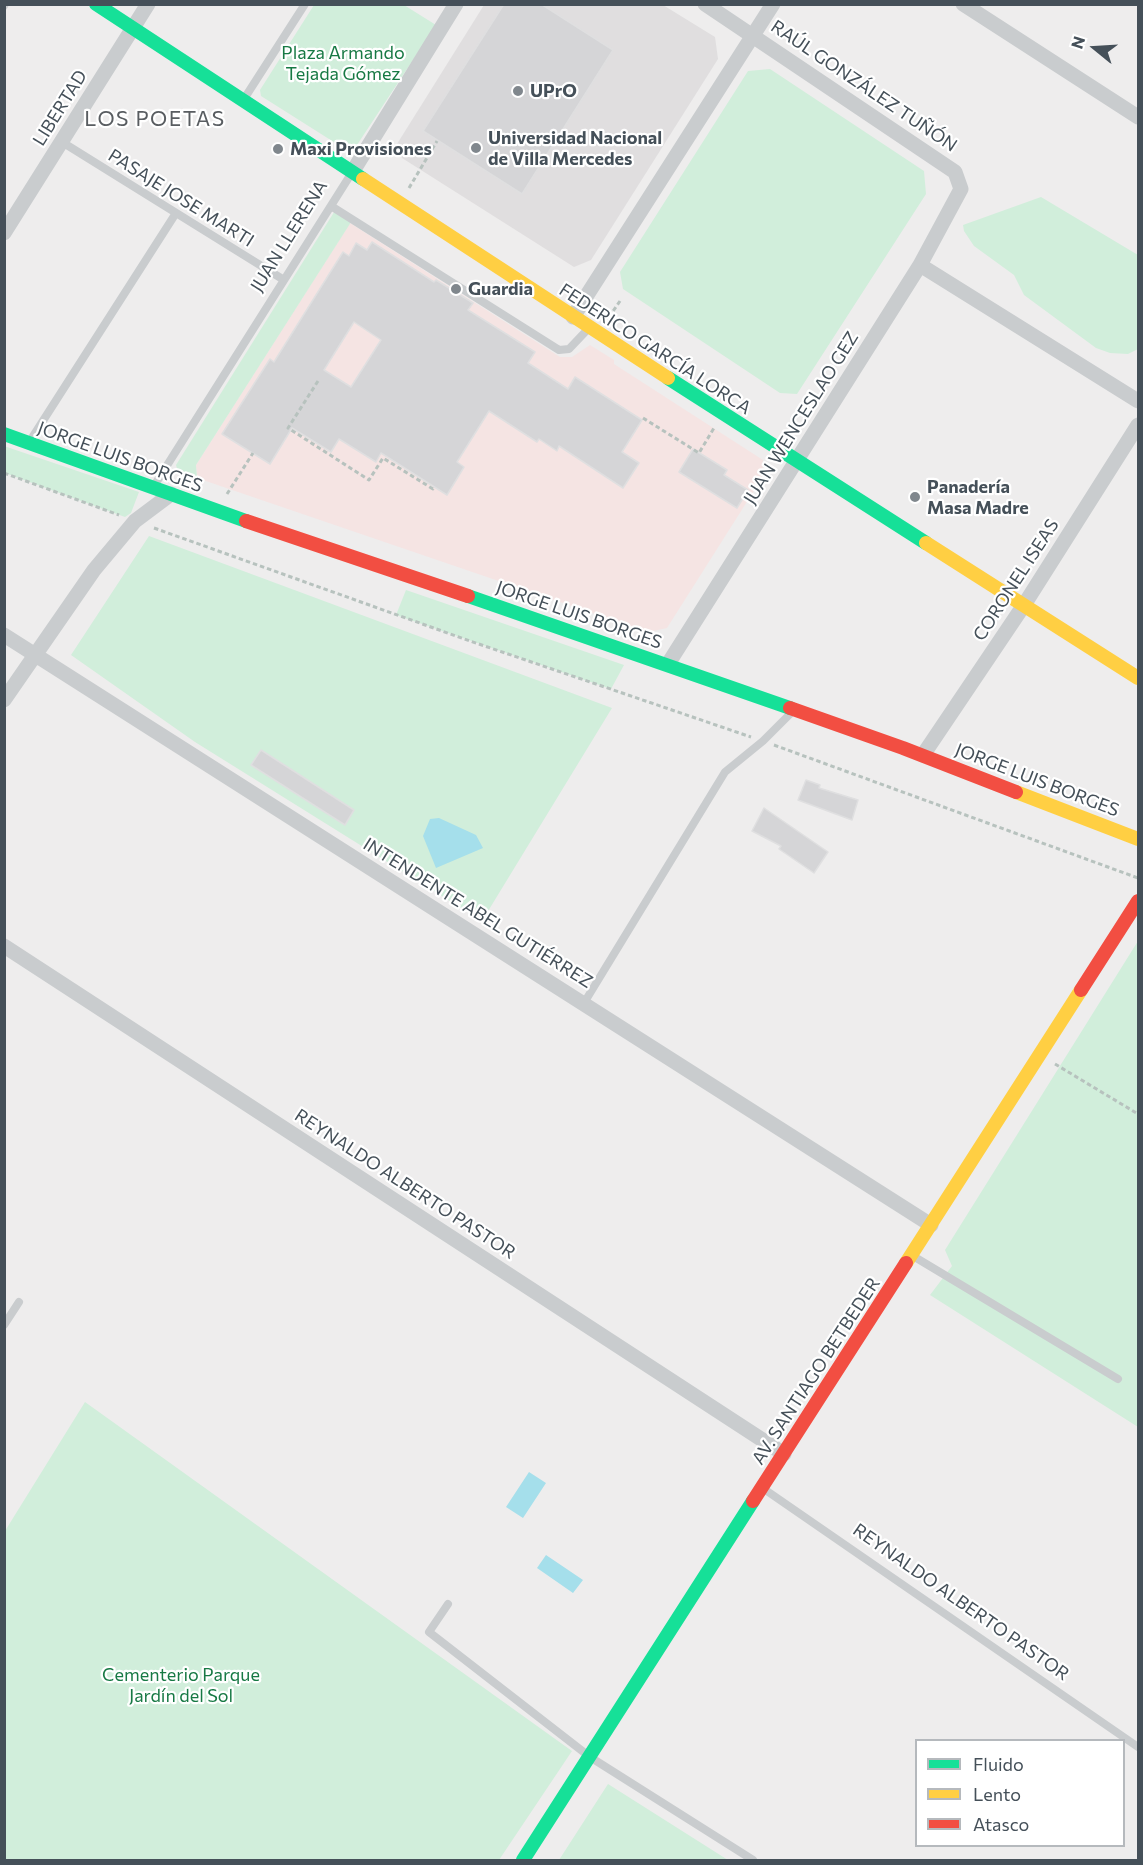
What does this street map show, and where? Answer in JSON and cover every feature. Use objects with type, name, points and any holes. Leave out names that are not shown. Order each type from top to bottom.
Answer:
[{"type":"street","name":"FEDERICO GARCÍA LORCA","points":[[96,4],[590,328],[1138,678]]},
{"type":"street","name":"LIBERTAD","points":[[4,233],[148,4]]},
{"type":"street","name":"JUAN LLERENA","points":[[353,171],[456,4]]},
{"type":"street","name":"RAÚL GONZÁLEZ TUÑÓN","points":[[705,4],[955,172],[961,189]]},
{"type":"street","points":[[573,317],[773,4]]},
{"type":"street","points":[[963,4],[1138,117]]},
{"type":"street","name":"JUAN WENCESLAO GEZ","points":[[668,664],[920,265],[961,189]]},
{"type":"street","points":[[920,265],[1138,401]]},
{"type":"street","name":"CORONEL ISEAS","points":[[923,755],[1024,605],[1138,425]]},
{"type":"street","name":"JORGE LUIS BORGES","points":[[4,434],[171,494],[668,664],[923,755],[1138,838]]},
{"type":"street","points":[[4,699],[94,570],[135,521],[171,494]]},
{"type":"street","name":"INTENDENTE ABEL GUTIÉRREZ","points":[[4,635],[931,1225]]},
{"type":"street","name":"AV. SANTIAGO BETBEDER","points":[[524,1860],[1138,901]]},
{"type":"street","name":"REYNALDO ALBERTO PASTOR","points":[[4,946],[784,1454]]},
{"type":"lane","points":[[244,100],[305,4]]},
{"type":"lane","name":"PASAJE JOSE MARTI","points":[[62,142],[284,280]]},
{"type":"lane","name":"JUAN LLERENA","points":[[153,487],[353,171]]},
{"type":"lane","points":[[331,206],[559,350],[569,349],[590,328]]},
{"type":"lane","points":[[29,442],[176,213]]},
{"type":"lane","points":[[584,1004],[725,772],[763,741],[794,709]]},
{"type":"lane","points":[[911,1255],[1118,1379]]},
{"type":"lane","points":[[4,1325],[19,1302]]},
{"type":"lane","name":"REYNALDO ALBERTO PASTOR","points":[[762,1488],[1138,1747]]},
{"type":"lane","points":[[448,1604],[429,1632],[590,1757],[753,1860]]},
{"type":"path","points":[[400,202],[437,141]]},
{"type":"path","points":[[318,381],[288,428],[369,480],[383,458],[433,489],[434,487]]},
{"type":"path","points":[[643,418],[699,453],[723,414]]},
{"type":"path","points":[[224,498],[253,453]]},
{"type":"path","points":[[4,473],[470,641],[763,741],[1138,878]]},
{"type":"path","points":[[1040,1055],[1138,1114]]},
{"type":"shaded area","points":[[484,5],[663,5],[715,37],[718,59],[591,260],[574,267],[402,158],[397,144]]},
{"type":"shaded area","points":[[350,223],[560,357],[572,357],[590,345],[614,360],[614,364],[763,460],[762,478],[667,628],[648,632],[197,478],[196,465]]},
{"type":"green space","name":"Plaza Armando Tejada Gómez","points":[[314,5],[404,5],[436,25],[355,148],[348,151],[261,96],[260,90]]},
{"type":"green space","points":[[770,69],[924,171],[926,194],[797,394],[780,393],[623,289],[620,272],[748,71]]},
{"type":"green space","points":[[1041,197],[1138,255],[1138,349],[1128,354],[1110,353],[1096,348],[1024,295],[1014,275],[974,246],[964,231],[963,225]]},
{"type":"green space","points":[[336,209],[353,219],[196,465],[197,478],[178,472],[176,465]]},
{"type":"green space","points":[[4,446],[139,492],[131,513],[125,517],[5,473]]},
{"type":"green space","points":[[149,536],[612,708],[482,921],[195,742],[71,655]]},
{"type":"green space","points":[[406,590],[624,665],[611,689],[396,615]]},
{"type":"green space","points":[[1138,941],[1138,1427],[930,1295],[952,1266],[945,1250]]},
{"type":"green space","name":"Cementerio Parque Jardín del Sol","points":[[85,1402],[572,1751],[499,1860],[5,1860],[5,1531]]},
{"type":"green space","points":[[608,1784],[728,1860],[559,1860]]},
{"type":"water","points":[[439,818],[476,835],[483,848],[436,868],[423,836],[430,819]]},
{"type":"water","points":[[529,1472],[546,1483],[523,1518],[506,1507]]},
{"type":"water","points":[[546,1555],[583,1580],[573,1593],[537,1568]]},
{"type":"building","name":"UPrO","points":[[504,4],[541,4],[613,50],[522,194],[423,131]]},
{"type":"building","points":[[372,242],[434,282],[436,280],[473,303],[468,310],[535,352],[528,363],[568,389],[575,377],[642,420],[622,452],[639,463],[623,488],[559,446],[557,451],[539,439],[537,442],[489,411],[457,462],[464,467],[447,495],[381,453],[376,462],[339,439],[331,452],[292,428],[270,464],[222,434],[270,359],[274,362],[343,252],[349,256],[356,243],[367,250]],"holes":[[[354,322],[381,340],[351,387],[324,370]]]},
{"type":"building","points":[[693,449],[727,470],[724,475],[748,490],[737,508],[679,472]]},
{"type":"building","points":[[261,750],[354,810],[345,825],[251,765]]},
{"type":"building","points":[[806,780],[820,785],[819,788],[858,800],[852,820],[798,800]]},
{"type":"building","points":[[764,808],[828,852],[814,873],[779,849],[781,846],[752,831]]},
{"type":"traffic: fast","points":[[96,4],[363,179]]},
{"type":"traffic: fast","points":[[668,378],[926,543]]},
{"type":"traffic: fast","points":[[4,434],[246,521]]},
{"type":"traffic: fast","points":[[468,596],[790,708]]},
{"type":"traffic: fast","points":[[523,1860],[753,1501]]},
{"type":"traffic: slow","points":[[363,179],[668,378]]},
{"type":"traffic: slow","points":[[926,543],[1138,678]]},
{"type":"traffic: slow","points":[[1016,792],[1138,839]]},
{"type":"traffic: slow","points":[[906,1263],[1081,990]]},
{"type":"traffic: jam","points":[[246,521],[468,596]]},
{"type":"traffic: jam","points":[[790,708],[903,748],[1016,792]]},
{"type":"traffic: jam","points":[[1081,990],[1138,901]]},
{"type":"traffic: jam","points":[[753,1501],[906,1263]]},
{"type":"place","name":"UPrO","points":[[518,91]]},
{"type":"place","name":"Universidad Nacional de Villa Mercedes","points":[[476,148]]},
{"type":"place","name":"Maxi Provisiones","points":[[278,149]]},
{"type":"place","name":"Guardia","points":[[456,289]]},
{"type":"place","name":"Panadería Masa Madre","points":[[915,497]]},
{"type":"district","name":"LOS POETAS","points":[[155,119]]}]
